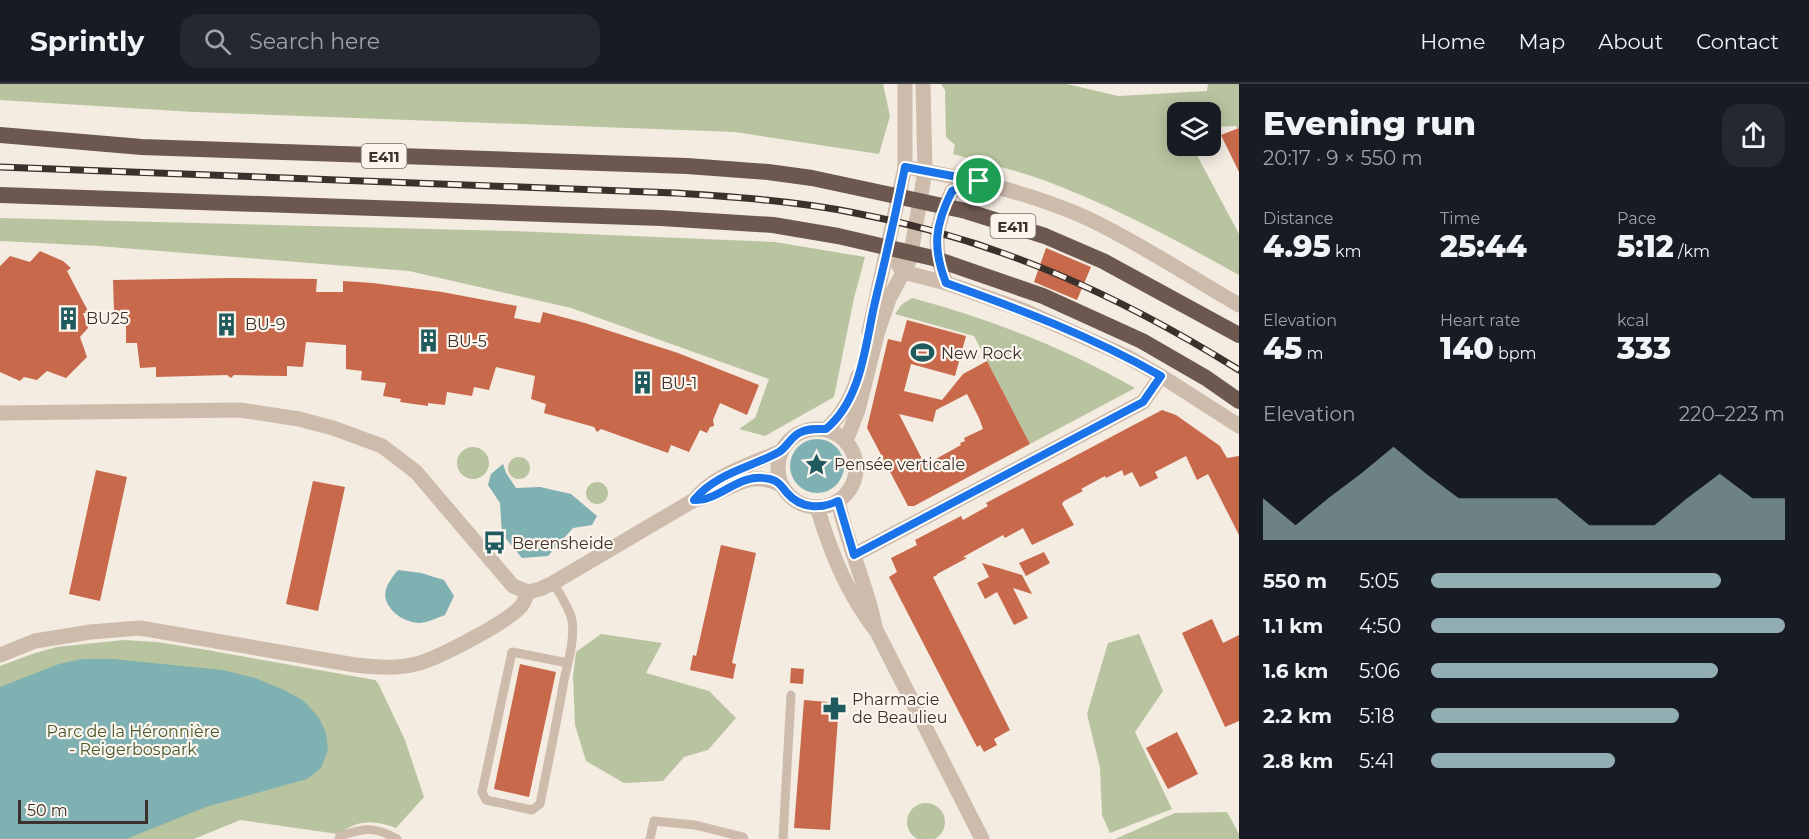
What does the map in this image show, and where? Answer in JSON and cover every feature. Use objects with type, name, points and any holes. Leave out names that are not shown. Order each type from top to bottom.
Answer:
[{"type":"highway","name":"E411","points":[[0,135],[142,147],[687,166],[768,172],[842,184],[920,201],[966,212],[1045,236],[1103,261],[1239,335]]},
{"type":"highway","points":[[0,197],[167,200],[650,218],[773,225],[838,236],[933,258],[1043,296],[1142,341],[1206,378],[1239,401]]},
{"type":"street","points":[[826,429],[834,423],[857,381],[888,249],[905,167],[905,84]]},
{"type":"street","points":[[846,441],[858,410],[889,299],[910,259],[925,171],[922,84]]},
{"type":"street","points":[[905,167],[979,181],[1022,194],[1087,219],[1145,248],[1239,305]]},
{"type":"street","points":[[946,283],[936,250],[941,213],[952,191],[979,181]]},
{"type":"street","points":[[888,249],[903,272],[946,283],[1023,310],[1126,356],[1239,426]]},
{"type":"street","points":[[854,555],[1143,402],[1161,376]]},
{"type":"street","points":[[0,414],[240,410],[299,419],[333,428],[382,446],[416,472],[513,586],[528,592],[553,583],[694,500],[704,488],[726,475],[781,451]]},
{"type":"street","points":[[813,428],[826,429],[846,441],[856,461],[853,483],[847,493],[828,506],[817,507],[806,506],[788,494],[781,484],[777,468],[781,451],[789,440],[800,432],[813,428]]},
{"type":"street","points":[[694,500],[708,498],[730,486],[750,479],[770,479],[781,484]]},
{"type":"street","points":[[838,501],[877,632]]},
{"type":"street","points":[[817,507],[830,551],[861,612],[877,632],[982,839]]},
{"type":"street","points":[[0,655],[35,641],[90,632],[140,628],[383,668],[416,664],[446,653],[503,620],[522,605],[528,592]]},
{"type":"lane","points":[[553,583],[572,621],[568,663],[540,804],[531,810],[486,800],[482,792],[512,652],[568,663]]},
{"type":"lane","points":[[783,839],[791,695]]},
{"type":"lane","points":[[650,839],[654,822],[695,825],[744,839]]},
{"type":"lane","points":[[339,839],[340,836],[362,829],[381,830],[398,839]]},
{"type":"green space","points":[[0,84],[883,84],[890,116],[879,154],[735,132],[194,112],[0,100]]},
{"type":"green space","points":[[941,84],[1067,84],[1118,96],[1207,91],[1208,84],[1239,84],[1239,131],[1236,126],[1221,127],[1221,102],[1167,102],[1167,156],[1197,156],[1239,234],[1239,275],[1096,201],[1023,173],[953,154],[955,145],[946,137],[945,90]]},
{"type":"green space","points":[[0,218],[513,231],[775,242],[865,257],[854,298],[834,397],[765,436],[739,429],[755,418],[769,379],[571,308],[409,271],[98,246],[0,241]]},
{"type":"green space","points":[[912,298],[970,315],[1054,347],[1135,388],[1030,444],[974,336],[895,314],[902,304]]},
{"type":"green space","points":[[473,447],[484,452],[489,463],[484,474],[473,479],[462,474],[457,463],[462,452]]},
{"type":"green space","points":[[519,457],[527,460],[530,468],[527,476],[519,479],[511,476],[508,468],[511,460]]},
{"type":"green space","points":[[597,482],[605,485],[608,493],[605,501],[597,504],[589,501],[586,493],[589,485]]},
{"type":"green space","points":[[601,634],[662,643],[646,673],[709,691],[736,718],[708,750],[684,757],[663,781],[624,783],[586,761],[575,725],[573,676],[576,652]]},
{"type":"green space","points":[[1139,634],[1163,691],[1135,732],[1172,809],[1110,833],[1102,815],[1100,768],[1087,714],[1108,643]]},
{"type":"green space","name":"Parc de la Héronnière - Reigerbospark","points":[[124,640],[157,642],[375,680],[405,740],[424,797],[396,828],[366,822],[352,826],[338,834],[240,820],[194,839],[0,839],[0,666],[57,647]]},
{"type":"green space","points":[[926,803],[933,805],[943,815],[945,822],[943,829],[933,839],[919,839],[909,829],[907,822],[909,815],[919,805]]},
{"type":"green space","points":[[1227,812],[1239,834],[1239,839],[1115,839],[1175,813]]},
{"type":"water","points":[[812,439],[822,439],[832,443],[840,451],[844,466],[840,481],[832,489],[822,493],[812,493],[802,489],[794,481],[790,471],[790,461],[794,451],[802,443]]},
{"type":"water","points":[[503,464],[516,488],[540,487],[571,494],[597,516],[592,525],[573,528],[548,556],[522,558],[502,534],[500,503],[488,485],[491,474]]},
{"type":"water","points":[[398,570],[421,573],[444,580],[454,596],[445,615],[418,623],[396,614],[387,603],[385,592]]},
{"type":"water","name":"Parc de la Héronnière - Reigerbospark","points":[[82,659],[113,659],[222,670],[255,678],[284,690],[304,701],[319,718],[326,733],[328,750],[321,768],[307,779],[206,807],[126,839],[0,839],[0,687],[59,664]]},
{"type":"building","points":[[1239,128],[1239,172],[1221,135]]},
{"type":"building","points":[[1046,248],[1091,267],[1077,300],[1034,282]]},
{"type":"building","name":"BU25","points":[[40,251],[63,261],[71,268],[67,271],[89,313],[83,313],[88,328],[80,337],[87,357],[66,378],[47,371],[37,380],[24,377],[20,381],[0,372],[0,266],[10,256],[30,262]]},
{"type":"building","points":[[317,279],[316,292],[343,292],[343,281],[373,283],[442,292],[517,306],[514,318],[540,323],[543,312],[585,323],[678,353],[759,385],[747,415],[720,403],[713,420],[714,426],[710,427],[707,433],[700,430],[689,452],[671,445],[668,453],[601,429],[597,432],[594,427],[544,413],[546,404],[531,399],[535,376],[496,367],[489,390],[474,387],[472,396],[447,392],[445,405],[428,403],[428,406],[400,402],[401,399],[383,396],[386,383],[361,380],[362,371],[346,369],[346,345],[306,342],[303,367],[287,366],[287,376],[156,377],[156,367],[140,368],[137,343],[126,343],[126,312],[114,312],[113,280]]},
{"type":"building","points":[[907,320],[966,336],[955,376],[911,364],[904,391],[942,400],[963,374],[987,361],[1030,444],[914,506],[908,506],[867,428],[888,339],[901,342]],"holes":[[[967,394],[983,429],[964,438],[965,441],[960,443],[961,445],[925,465],[899,414],[933,422],[936,410]]]},
{"type":"building","points":[[1162,410],[1176,415],[1220,446],[1227,458],[1239,456],[1239,535],[1208,474],[1197,480],[1186,456],[1155,472],[1158,478],[1140,487],[1132,472],[1124,476],[1122,470],[1106,478],[1105,476],[1081,489],[1083,491],[1062,504],[1074,525],[1032,545],[1023,528],[1005,538],[1003,535],[933,577],[1010,730],[994,739],[997,745],[984,752],[980,745],[977,747],[889,577],[897,572],[891,558],[917,545],[915,540],[961,516],[963,520],[988,506],[986,503]]},
{"type":"building","points":[[96,470],[127,477],[100,601],[69,594]]},
{"type":"building","points":[[313,481],[345,487],[318,611],[286,604]]},
{"type":"building","points":[[721,545],[756,553],[732,663],[736,664],[733,679],[690,670],[693,655],[696,656]]},
{"type":"building","points":[[1044,552],[1050,563],[1026,576],[1019,563]]},
{"type":"building","points":[[982,563],[1022,575],[1032,594],[1013,588],[1028,618],[1014,625],[997,592],[985,599],[977,583],[989,577]]},
{"type":"building","points":[[1212,619],[1223,643],[1239,635],[1239,721],[1225,727],[1182,633]]},
{"type":"building","points":[[520,664],[556,672],[529,797],[494,789]]},
{"type":"building","points":[[791,668],[804,669],[803,684],[790,683]]},
{"type":"building","points":[[804,700],[839,703],[830,830],[794,828]]},
{"type":"building","points":[[1177,732],[1198,774],[1168,789],[1146,748]]},
{"type":"railway","points":[[0,167],[675,193],[810,205],[907,224],[1006,254],[1102,294],[1148,317],[1239,370]]},
{"type":"place","name":"BU25","points":[[68,318]]},
{"type":"place","name":"BU-9","points":[[227,324]]},
{"type":"place","name":"BU-5","points":[[429,341]]},
{"type":"place","name":"New Rock","points":[[923,353]]},
{"type":"place","name":"BU-1","points":[[643,383]]},
{"type":"place","name":"Pensée verticale","points":[[816,464]]},
{"type":"place","name":"Berensheide","points":[[494,543]]},
{"type":"place","name":"Pharmacie de Beaulieu","points":[[834,708]]},
{"type":"route","points":[[905,167],[979,181],[952,191],[941,213],[936,250],[946,283],[1023,310],[1126,356],[1161,376],[1143,402],[854,555],[838,501],[828,506],[806,506],[788,494],[781,484],[770,479],[750,479],[730,486],[708,498],[694,500],[704,488],[726,475],[781,451],[789,440],[800,432],[813,428],[826,429],[834,423],[857,381],[884,271],[905,167]]}]
